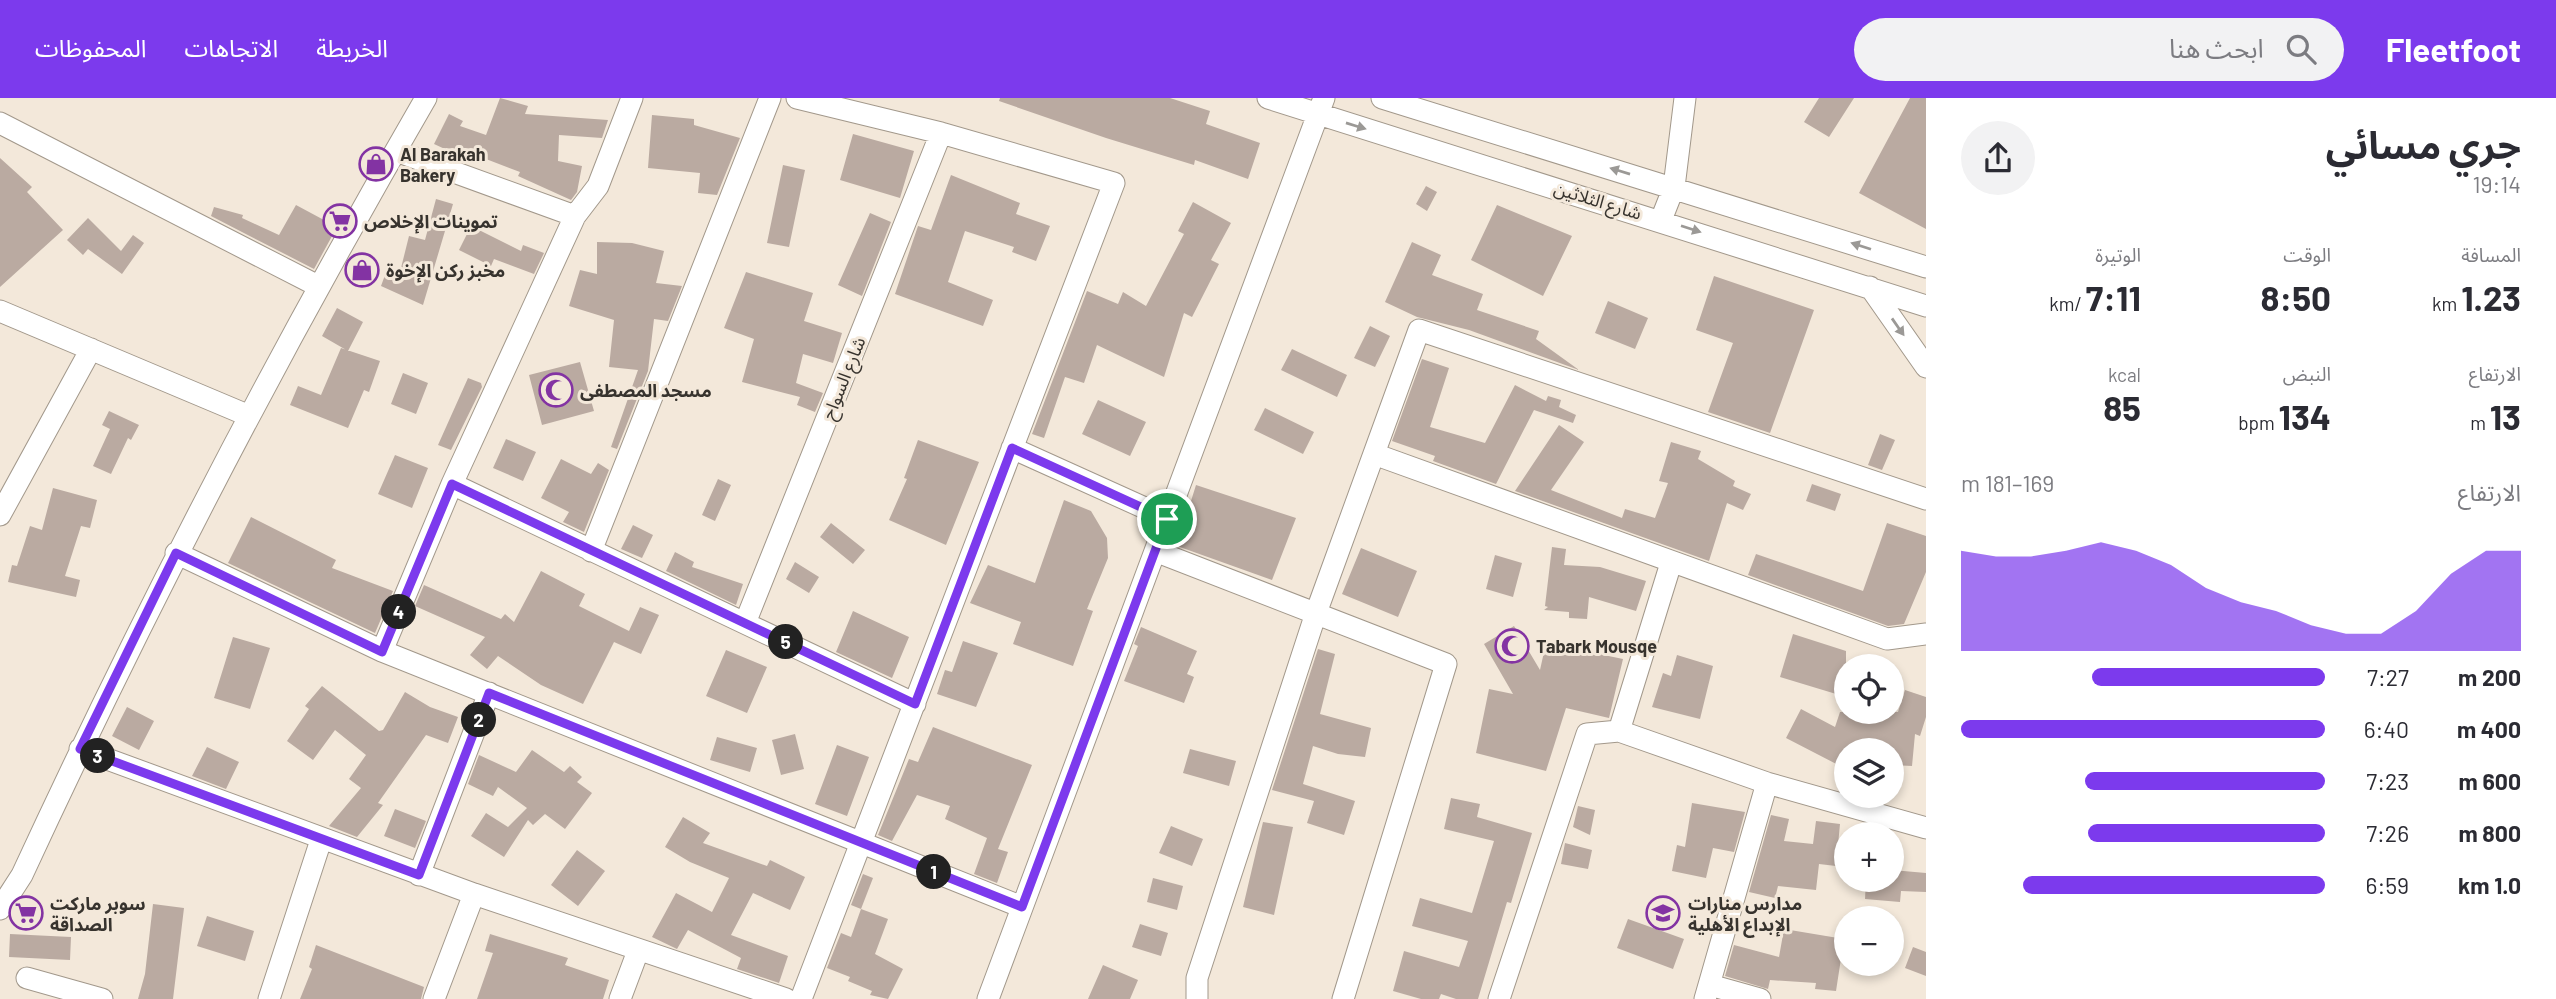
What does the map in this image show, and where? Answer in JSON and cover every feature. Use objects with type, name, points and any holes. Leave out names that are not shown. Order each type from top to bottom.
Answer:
[{"type":"street","points":[[0,909],[22,875],[80,749],[247,415],[426,98]]},
{"type":"street","points":[[382,652],[452,484],[575,216],[597,186],[632,98]]},
{"type":"street","points":[[591,551],[770,98]]},
{"type":"street","points":[[797,98],[941,133],[1114,183],[801,999]]},
{"type":"street","name":"شارع الثلاثين","points":[[1268,98],[1321,106],[1870,287],[1923,308]]},
{"type":"street","name":"شارع الثلاثين","points":[[1382,98],[1926,267]]},
{"type":"street","points":[[1661,220],[1674,187],[1685,98]]},
{"type":"street","points":[[988,999],[1321,106]]},
{"type":"street","points":[[0,123],[318,286]]},
{"type":"street","name":"شارع السواح","points":[[745,623],[941,133]]},
{"type":"street","points":[[396,150],[575,216]]},
{"type":"street","points":[[1870,287],[1926,367]]},
{"type":"street","points":[[0,311],[247,415]]},
{"type":"street","points":[[1197,999],[1197,978],[1316,613],[1419,330],[1926,499]]},
{"type":"street","points":[[0,514],[90,349]]},
{"type":"street","points":[[1012,448],[1167,519]]},
{"type":"street","points":[[1374,454],[1887,639],[1926,634]]},
{"type":"street","points":[[452,484],[915,704]]},
{"type":"street","points":[[1155,551],[1446,664],[1343,999]]},
{"type":"street","points":[[176,553],[382,652],[1022,907]]},
{"type":"street","points":[[1619,731],[1671,563]]},
{"type":"street","points":[[419,875],[489,693]]},
{"type":"street","points":[[1499,999],[1587,734],[1619,731],[1767,783],[1926,828]]},
{"type":"street","points":[[80,749],[419,875],[786,999]]},
{"type":"street","points":[[1760,999],[1707,992],[1767,783]]},
{"type":"street","points":[[270,999],[321,840]]},
{"type":"street","points":[[434,999],[474,894]]},
{"type":"street","points":[[620,999],[638,951]]},
{"type":"street","points":[[27,978],[102,999]]},
{"type":"building","points":[[500,98],[528,106],[525,114],[608,120],[602,138],[559,135],[558,161],[582,166],[577,192],[571,200],[518,176],[520,172],[473,154],[471,161],[434,144],[449,114],[463,121],[460,126],[486,135]]},
{"type":"building","points":[[1000,98],[1170,98],[1210,111],[1206,124],[1260,143],[1248,179],[1195,160],[1194,165],[1106,138],[999,101]]},
{"type":"building","points":[[1819,98],[1854,98],[1829,137],[1804,122]]},
{"type":"building","points":[[1910,98],[1926,98],[1926,229],[1859,193]]},
{"type":"building","points":[[652,115],[694,119],[694,125],[740,138],[717,195],[698,193],[700,173],[648,168]]},
{"type":"building","points":[[853,134],[914,151],[900,198],[840,180]]},
{"type":"building","points":[[0,158],[32,187],[27,192],[63,230],[0,287]]},
{"type":"building","points":[[783,165],[805,170],[789,247],[767,243]]},
{"type":"building","points":[[951,175],[1020,203],[1016,214],[1050,226],[1036,261],[1012,252],[1014,247],[965,231],[948,282],[993,300],[983,326],[895,294],[918,226],[931,230]]},
{"type":"building","points":[[1426,186],[1437,192],[1427,211],[1416,204]]},
{"type":"building","points":[[436,199],[453,204],[423,305],[381,286],[388,267],[400,272],[409,236],[425,240]]},
{"type":"building","points":[[1193,202],[1231,223],[1211,260],[1219,264],[1192,317],[1184,313],[1164,377],[1097,345],[1084,383],[1065,377],[1044,438],[1032,434],[1087,291],[1118,304],[1123,292],[1146,306],[1184,234],[1178,231]]},
{"type":"building","points":[[296,205],[337,227],[314,269],[211,216],[214,207],[243,215],[242,218],[279,235]]},
{"type":"building","points":[[1497,205],[1572,236],[1543,296],[1471,260]]},
{"type":"building","points":[[870,213],[891,222],[862,296],[838,285]]},
{"type":"building","points":[[88,218],[121,251],[133,235],[144,243],[122,274],[88,249],[83,255],[67,240]]},
{"type":"building","points":[[471,226],[521,251],[523,245],[544,253],[534,274],[494,259],[491,266],[459,250]]},
{"type":"building","points":[[597,242],[632,243],[664,251],[656,283],[682,286],[668,321],[654,319],[648,371],[617,449],[611,447],[638,370],[609,367],[614,320],[569,306],[580,270],[597,274]]},
{"type":"building","points":[[1412,242],[1441,255],[1432,275],[1483,294],[1477,310],[1539,331],[1536,339],[1579,370],[1469,330],[1417,317],[1385,302]]},
{"type":"building","points":[[746,272],[813,293],[804,321],[842,333],[833,363],[803,354],[796,383],[823,393],[815,412],[797,405],[800,397],[742,382],[754,339],[724,328]]},
{"type":"building","points":[[1714,276],[1814,310],[1770,433],[1708,412],[1733,343],[1696,330]]},
{"type":"building","points":[[1608,301],[1648,318],[1635,349],[1595,333]]},
{"type":"building","points":[[337,308],[363,322],[348,351],[322,336]]},
{"type":"building","points":[[1370,326],[1390,336],[1375,367],[1354,358]]},
{"type":"building","points":[[341,348],[380,361],[369,392],[364,390],[348,428],[290,405],[298,386],[321,395]]},
{"type":"building","points":[[1292,349],[1347,375],[1337,397],[1281,370]]},
{"type":"building","points":[[1422,359],[1449,368],[1430,427],[1485,443],[1515,385],[1546,401],[1548,396],[1561,400],[1559,407],[1576,415],[1573,423],[1534,410],[1496,484],[1433,461],[1435,456],[1392,441]]},
{"type":"building","points":[[580,362],[594,411],[542,425],[529,375]]},
{"type":"building","points":[[403,373],[428,383],[416,414],[391,404]]},
{"type":"building","points":[[468,378],[481,383],[482,387],[451,450],[438,445]]},
{"type":"building","points":[[1098,400],[1146,422],[1130,456],[1082,434]]},
{"type":"building","points":[[1265,408],[1314,432],[1303,454],[1254,430]]},
{"type":"building","points":[[109,411],[139,425],[131,440],[128,438],[111,474],[93,466],[110,429],[102,425]]},
{"type":"building","points":[[1559,425],[1584,442],[1551,490],[1622,518],[1625,509],[1655,518],[1668,483],[1659,481],[1671,442],[1701,451],[1698,459],[1735,481],[1733,486],[1751,494],[1743,510],[1727,503],[1709,561],[1515,491]]},
{"type":"building","points":[[1880,434],[1895,440],[1882,470],[1868,465]]},
{"type":"building","points":[[506,439],[536,452],[523,481],[493,468]]},
{"type":"building","points":[[918,440],[979,462],[946,545],[889,520],[907,479],[904,478]]},
{"type":"building","points":[[395,455],[428,468],[412,508],[378,494]]},
{"type":"building","points":[[561,459],[591,474],[598,463],[609,470],[584,532],[563,522],[569,512],[541,498]]},
{"type":"building","points":[[718,479],[731,485],[715,521],[702,515]]},
{"type":"building","points":[[1812,484],[1841,494],[1835,511],[1806,501]]},
{"type":"building","points":[[1196,485],[1296,518],[1272,580],[1177,546]]},
{"type":"building","points":[[53,488],[97,500],[90,528],[81,526],[65,576],[80,580],[76,597],[8,582],[12,565],[17,566],[30,526],[42,530]]},
{"type":"building","points":[[1064,500],[1091,511],[1107,538],[1108,558],[1087,609],[1093,611],[1073,666],[1013,644],[1021,622],[970,603],[988,565],[1035,583]]},
{"type":"building","points":[[251,517],[336,560],[332,568],[393,591],[375,633],[228,563]]},
{"type":"building","points":[[831,523],[865,550],[853,564],[820,537]]},
{"type":"building","points":[[1887,523],[1926,536],[1926,572],[1904,624],[1888,626],[1748,575],[1756,554],[1863,591]]},
{"type":"building","points":[[633,525],[653,535],[642,558],[621,549]]},
{"type":"building","points":[[1552,547],[1566,549],[1564,565],[1600,567],[1646,581],[1636,611],[1589,597],[1587,619],[1569,618],[1569,612],[1544,610],[1548,607],[1545,606]]},
{"type":"building","points":[[1361,548],[1417,571],[1398,617],[1342,594]]},
{"type":"building","points":[[675,552],[694,562],[692,567],[743,584],[736,605],[666,571]]},
{"type":"building","points":[[1495,555],[1522,563],[1513,597],[1486,589]]},
{"type":"building","points":[[795,562],[819,577],[809,593],[786,579]]},
{"type":"building","points":[[541,571],[585,594],[579,606],[629,631],[640,607],[659,615],[641,654],[614,642],[583,704],[541,685],[498,656],[487,669],[470,655],[485,637],[415,606],[424,585],[501,619],[505,614],[514,622]]},
{"type":"building","points":[[853,611],[909,637],[892,678],[836,652]]},
{"type":"building","points":[[1514,626],[1540,670],[1546,643],[1623,659],[1609,718],[1566,708],[1546,771],[1476,753],[1489,689],[1513,694],[1484,644]]},
{"type":"building","points":[[1141,627],[1197,651],[1187,674],[1194,677],[1184,703],[1124,681],[1138,646],[1134,644]]},
{"type":"building","points":[[1793,634],[1846,651],[1846,654],[1834,654],[1834,693],[1780,677]]},
{"type":"building","points":[[233,637],[270,648],[250,709],[214,698]]},
{"type":"building","points":[[963,641],[998,653],[976,707],[937,694],[945,670],[952,672]]},
{"type":"building","points":[[1318,649],[1335,654],[1320,714],[1371,728],[1365,757],[1338,754],[1313,746],[1303,784],[1355,801],[1344,835],[1307,823],[1314,801],[1272,790]]},
{"type":"building","points":[[726,650],[767,667],[747,713],[706,696]]},
{"type":"building","points":[[1677,655],[1713,666],[1700,719],[1652,707],[1663,673],[1671,676]]},
{"type":"building","points":[[322,686],[379,731],[383,730],[405,692],[430,707],[458,717],[448,743],[426,735],[378,803],[383,805],[357,837],[329,826],[361,788],[349,779],[366,755],[335,730],[313,760],[287,741],[309,709],[305,706]]},
{"type":"building","points":[[1905,690],[1926,697],[1926,717],[1920,736],[1915,734],[1912,766],[1904,766],[1904,738],[1834,738],[1834,763],[1786,738],[1801,709],[1835,727],[1836,724],[1904,724]]},
{"type":"building","points":[[127,707],[154,721],[139,750],[112,736]]},
{"type":"building","points":[[933,727],[1032,765],[998,849],[1008,852],[997,883],[974,874],[987,838],[945,819],[950,806],[917,795],[892,841],[878,835],[909,759],[918,762]]},
{"type":"building","points":[[795,734],[804,769],[781,775],[772,740]]},
{"type":"building","points":[[717,737],[757,748],[750,772],[710,760]]},
{"type":"building","points":[[837,745],[869,757],[847,816],[815,804]]},
{"type":"building","points":[[207,747],[239,762],[226,789],[192,776]]},
{"type":"building","points":[[1190,749],[1236,761],[1229,786],[1183,773]]},
{"type":"building","points":[[532,750],[564,772],[570,766],[582,777],[577,782],[592,793],[565,829],[545,814],[533,825],[528,820],[504,857],[471,836],[486,813],[508,827],[527,808],[498,787],[493,796],[468,784],[479,755],[516,772]]},
{"type":"building","points":[[1451,798],[1480,804],[1477,817],[1532,833],[1511,903],[1507,902],[1478,999],[1456,999],[1441,994],[1439,999],[1421,999],[1393,991],[1404,951],[1459,967],[1468,941],[1412,926],[1420,898],[1472,913],[1494,841],[1444,829]]},
{"type":"building","points":[[1692,803],[1745,812],[1734,852],[1713,848],[1706,878],[1672,871],[1677,845],[1685,847]]},
{"type":"building","points":[[1578,806],[1595,810],[1590,835],[1573,827]]},
{"type":"building","points":[[395,809],[426,821],[415,848],[384,836]]},
{"type":"building","points":[[1771,815],[1789,819],[1784,841],[1813,844],[1816,821],[1834,823],[1834,866],[1819,864],[1816,890],[1778,886],[1775,898],[1749,892]]},
{"type":"building","points":[[683,817],[710,833],[703,843],[767,866],[770,860],[805,877],[790,910],[753,893],[731,935],[788,956],[779,983],[737,969],[741,958],[688,930],[677,949],[652,937],[676,893],[712,912],[729,878],[690,862],[665,847]]},
{"type":"building","points":[[1263,822],[1293,827],[1274,915],[1243,907]]},
{"type":"building","points":[[1171,826],[1203,839],[1192,866],[1159,853]]},
{"type":"building","points":[[1565,843],[1592,850],[1588,869],[1561,864]]},
{"type":"building","points":[[577,850],[605,871],[578,906],[551,885]]},
{"type":"building","points":[[1904,871],[1926,873],[1926,892],[1904,891]]},
{"type":"building","points":[[863,874],[873,878],[861,909],[851,905]]},
{"type":"building","points":[[1153,878],[1183,886],[1177,910],[1147,902]]},
{"type":"building","points":[[1865,892],[1901,892],[1900,902],[1865,899]]},
{"type":"building","points":[[153,904],[184,908],[173,999],[138,999],[145,974]]},
{"type":"building","points":[[861,909],[888,919],[875,954],[903,969],[888,999],[870,995],[872,991],[848,981],[850,977],[827,968],[841,933],[851,937]]},
{"type":"building","points":[[207,916],[254,931],[245,961],[197,946]]},
{"type":"building","points":[[1628,919],[1684,939],[1673,969],[1617,948]]},
{"type":"building","points":[[1140,924],[1168,933],[1161,956],[1132,947]]},
{"type":"building","points":[[1784,929],[1834,937],[1834,976],[1838,976],[1836,991],[1815,989],[1816,983],[1770,980],[1768,989],[1725,976],[1734,945],[1779,957]]},
{"type":"building","points":[[10,934],[71,937],[70,960],[9,957]]},
{"type":"building","points":[[490,934],[568,958],[565,965],[609,980],[603,999],[477,999],[493,953],[485,951]]},
{"type":"building","points":[[316,945],[424,987],[421,999],[300,999],[312,969],[309,967]]},
{"type":"building","points":[[1913,947],[1926,952],[1926,976],[1905,968]]},
{"type":"building","points":[[1103,965],[1138,980],[1130,999],[1088,999]]},
{"type":"place","name":"Al Barakah Bakery","points":[[376,164]]},
{"type":"place","name":"تموينات الإخلاص","points":[[340,221]]},
{"type":"place","name":"مخبز ركن الإخوة","points":[[362,270]]},
{"type":"place","name":"مسجد المصطفى","points":[[556,390]]},
{"type":"place","name":"Tabark Mousqe","points":[[1512,646]]},
{"type":"place","name":"سوبر ماركت الصداقة","points":[[26,913]]},
{"type":"place","name":"مدارس منارات الإبداع الأهلية","points":[[1663,913]]},
{"type":"route","points":[[1012,448],[1167,519],[1022,907],[489,693],[419,875],[80,749],[176,553],[382,652],[452,484],[915,704],[1012,448]]}]
